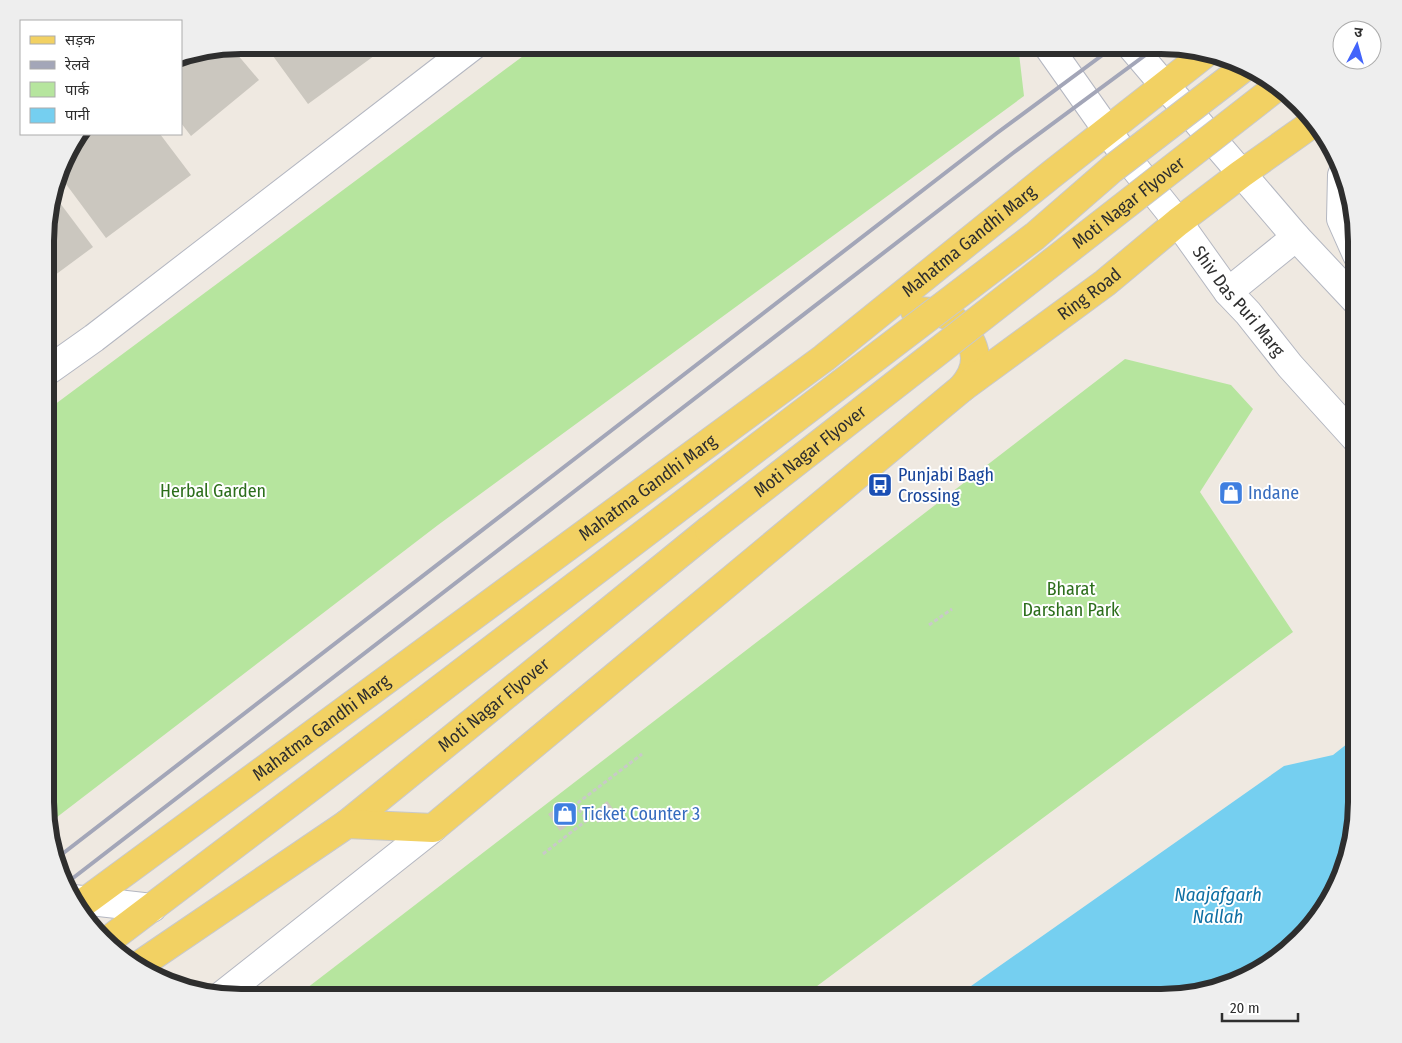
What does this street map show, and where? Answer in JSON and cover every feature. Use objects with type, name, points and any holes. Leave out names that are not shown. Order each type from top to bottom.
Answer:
[{"type":"main road","name":"Mahatma Gandhi Marg","points":[[82,900],[816,364],[1200,58]]},
{"type":"main road","points":[[112,937],[1035,236],[1112,169],[1240,71]]},
{"type":"main road","name":"Moti Nagar Flyover","points":[[347,824],[701,536],[1273,90]]},
{"type":"main road","name":"Ring Road","points":[[433,828],[962,388],[1105,283],[1178,222],[1241,174],[1309,126]]},
{"type":"main road","points":[[857,331],[913,310],[946,314],[959,326],[973,344],[974,368],[970,379],[962,388]]},
{"type":"main road","points":[[144,962],[347,824],[433,828]]},
{"type":"street","points":[[54,366],[94,338],[462,54]]},
{"type":"street","name":"Shiv Das Puri Marg","points":[[1053,54],[1126,157],[1178,222],[1228,292],[1248,313],[1290,366],[1348,430]]},
{"type":"street","points":[[1138,54],[1296,237],[1348,292]]},
{"type":"street","points":[[1342,191],[1341,219],[1348,235]]},
{"type":"street","points":[[1228,292],[1296,237]]},
{"type":"street","points":[[229,989],[433,828]]},
{"type":"street","points":[[83,902],[152,908]]},
{"type":"path","points":[[928,625],[952,609]]},
{"type":"path","points":[[542,854],[587,820],[575,805],[642,754]]},
{"type":"green space","name":"Herbal Garden","points":[[526,54],[1019,54],[1024,96],[438,525],[54,819],[54,405]]},
{"type":"green space","name":"Bharat Darshan Park","points":[[1125,359],[1231,385],[1253,409],[1200,492],[1293,632],[813,989],[306,989]]},
{"type":"water","name":"Naajafgarh Nallah","points":[[1348,743],[1348,814],[1342,851],[1329,885],[1310,916],[1285,943],[1265,958],[1233,975],[1210,983],[1186,988],[967,989],[1284,766],[1333,755]]},
{"type":"building","points":[[237,54],[259,80],[191,136],[182,124],[182,64],[204,57]]},
{"type":"building","points":[[272,54],[377,54],[308,104]]},
{"type":"building","points":[[86,135],[161,135],[191,175],[106,238],[64,181],[73,158]]},
{"type":"building","points":[[58,200],[93,247],[54,276],[54,229]]},
{"type":"building","points":[[607,801],[614,810],[598,823],[591,815]]},
{"type":"building","points":[[563,804],[575,821],[560,831],[548,814]]},
{"type":"railway","points":[[61,855],[997,133],[1104,54]]},
{"type":"railway","points":[[71,880],[1013,153],[1147,54]]},
{"type":"place","name":"Punjabi Bagh Crossing","points":[[880,485]]},
{"type":"place","name":"Indane","points":[[1231,493]]},
{"type":"place","name":"Ticket Counter 3","points":[[565,814]]}]
